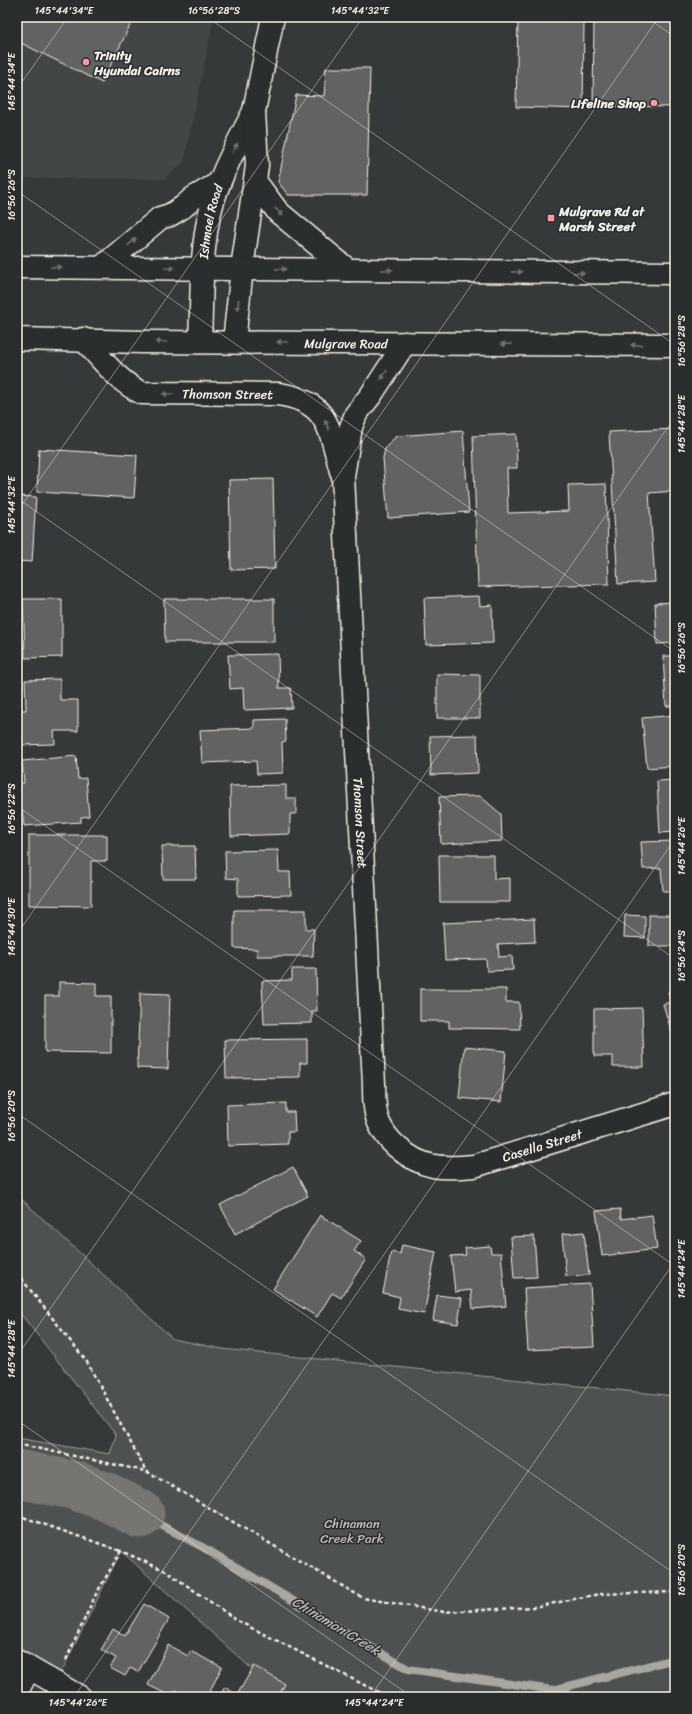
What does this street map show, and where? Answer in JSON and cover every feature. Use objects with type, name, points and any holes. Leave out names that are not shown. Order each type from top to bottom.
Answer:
[{"type":"street","name":"Ishmael Road","points":[[234,342],[242,268],[257,166],[254,111],[273,17]]},
{"type":"street","name":"Ishmael Road","points":[[200,342],[203,268],[207,226],[211,208],[219,183],[230,158],[254,111]]},
{"type":"street","points":[[255,181],[278,212],[348,270]]},
{"type":"street","points":[[102,267],[160,218],[170,215],[183,207],[193,198],[219,183]]},
{"type":"street","points":[[17,267],[242,268],[675,274]]},
{"type":"street","name":"Mulgrave Road","points":[[17,339],[83,339],[143,342],[675,345]]},
{"type":"street","name":"Thomson Street","points":[[83,339],[132,389],[142,393],[278,394],[294,396],[303,400],[319,411],[324,417],[329,428],[343,476]]},
{"type":"street","name":"Thomson Street","points":[[405,343],[371,395],[356,414],[351,427],[343,476],[375,1105],[378,1123],[389,1140],[408,1157]]},
{"type":"street","name":"Casella Street","points":[[408,1157],[426,1166],[450,1169],[474,1166],[675,1104]]},
{"type":"street","points":[[17,1692],[23,1664],[80,1697]]},
{"type":"path","points":[[17,1273],[87,1362],[146,1471]]},
{"type":"path","points":[[17,1444],[146,1471],[362,1598],[444,1612],[535,1607],[599,1594],[675,1592]]},
{"type":"path","points":[[17,1515],[121,1551],[166,1570],[238,1621],[388,1697]]},
{"type":"path","points":[[56,1683],[95,1596],[121,1551]]},
{"type":"shaded area","points":[[17,17],[214,17],[184,162],[164,179],[17,178]]},
{"type":"green space","name":"Chinaman Creek Park","points":[[17,1195],[173,1339],[222,1349],[675,1396],[675,1697],[283,1697],[121,1551],[56,1683],[17,1661],[17,1438],[110,1454],[116,1435],[17,1309]]},
{"type":"building","name":"Trinity Hyundai Cairns","points":[[17,17],[134,17],[102,83],[17,41]]},
{"type":"building","points":[[594,17],[675,17],[675,107],[593,106]]},
{"type":"building","points":[[518,19],[584,21],[583,109],[516,107]]},
{"type":"building","points":[[326,68],[370,68],[367,195],[288,195],[278,182],[296,95],[324,96]]},
{"type":"building","points":[[675,429],[675,491],[649,493],[655,582],[618,584],[609,432]]},
{"type":"building","points":[[463,431],[469,512],[388,518],[383,458],[385,449],[390,442],[397,436]]},
{"type":"building","points":[[516,434],[517,468],[507,468],[508,513],[569,511],[568,485],[606,484],[609,584],[478,587],[473,436]]},
{"type":"building","points":[[39,449],[137,455],[134,498],[37,492]]},
{"type":"building","points":[[273,479],[275,569],[231,570],[229,480]]},
{"type":"building","points":[[17,496],[36,497],[32,562],[17,561]]},
{"type":"building","points":[[479,596],[480,606],[492,605],[493,643],[426,645],[424,598]]},
{"type":"building","points":[[23,599],[62,599],[62,657],[25,658]]},
{"type":"building","points":[[164,599],[274,599],[274,642],[165,642]]},
{"type":"building","points":[[675,602],[675,643],[657,644],[655,603]]},
{"type":"building","points":[[278,654],[279,688],[291,688],[292,708],[244,710],[243,688],[230,689],[228,655]]},
{"type":"building","points":[[663,656],[675,656],[675,706],[666,706]]},
{"type":"building","points":[[437,674],[480,675],[480,718],[437,718]]},
{"type":"building","points":[[60,679],[60,700],[78,700],[78,731],[54,731],[55,744],[19,745],[18,710],[26,710],[25,680]]},
{"type":"building","points":[[675,715],[675,766],[647,768],[642,718]]},
{"type":"building","points":[[285,719],[286,741],[282,742],[283,773],[257,774],[256,761],[202,763],[200,730],[254,728],[254,720]]},
{"type":"building","points":[[477,735],[478,773],[431,775],[430,736]]},
{"type":"building","points":[[76,756],[78,779],[86,778],[89,816],[81,817],[81,822],[24,826],[22,810],[17,811],[17,783],[24,783],[22,761]]},
{"type":"building","points":[[675,780],[675,832],[660,833],[657,781]]},
{"type":"building","points":[[286,785],[286,798],[296,798],[296,814],[290,814],[290,834],[231,836],[230,786]]},
{"type":"building","points":[[480,796],[501,814],[502,841],[441,844],[439,797]]},
{"type":"building","points":[[29,835],[107,835],[107,861],[91,861],[91,906],[29,905]]},
{"type":"building","points":[[675,841],[675,891],[663,891],[661,868],[643,869],[641,842]]},
{"type":"building","points":[[162,846],[195,846],[196,879],[163,879]]},
{"type":"building","points":[[278,850],[279,872],[290,872],[291,895],[238,896],[238,879],[226,878],[225,851]]},
{"type":"building","points":[[439,855],[494,855],[494,879],[510,878],[510,902],[440,902]]},
{"type":"building","points":[[234,910],[306,910],[306,929],[314,929],[313,956],[257,956],[257,949],[234,948]]},
{"type":"building","points":[[625,915],[645,916],[645,938],[624,937]]},
{"type":"building","points":[[649,915],[675,915],[675,946],[649,946]]},
{"type":"building","points":[[534,919],[535,942],[498,944],[499,957],[512,956],[513,970],[487,971],[486,959],[445,960],[443,923]]},
{"type":"building","points":[[292,969],[316,969],[317,1011],[312,1011],[312,1023],[264,1024],[262,981],[292,980]]},
{"type":"building","points":[[59,982],[96,983],[96,996],[111,996],[111,1053],[45,1052],[45,996],[59,996]]},
{"type":"building","points":[[420,989],[506,989],[506,1002],[519,1002],[520,1029],[449,1028],[449,1021],[420,1021]]},
{"type":"building","points":[[675,989],[675,1043],[663,1004],[671,1002],[668,992]]},
{"type":"building","points":[[140,993],[170,994],[168,1069],[137,1068]]},
{"type":"building","points":[[642,1008],[644,1067],[613,1067],[613,1056],[594,1056],[594,1009]]},
{"type":"building","points":[[307,1039],[307,1063],[300,1063],[300,1077],[226,1078],[225,1040]]},
{"type":"building","points":[[464,1047],[506,1051],[501,1102],[459,1098]]},
{"type":"building","points":[[286,1103],[286,1112],[294,1112],[295,1132],[288,1132],[288,1144],[228,1146],[227,1105]]},
{"type":"building","points":[[293,1167],[308,1196],[235,1234],[220,1205]]},
{"type":"building","points":[[620,1209],[621,1219],[652,1215],[657,1249],[602,1256],[596,1211]]},
{"type":"building","points":[[320,1215],[361,1241],[354,1251],[366,1259],[341,1298],[332,1293],[317,1317],[273,1289]]},
{"type":"building","points":[[584,1232],[589,1275],[566,1276],[562,1234]]},
{"type":"building","points":[[534,1236],[537,1277],[514,1278],[511,1237]]},
{"type":"building","points":[[402,1245],[436,1252],[424,1314],[398,1309],[400,1297],[383,1293],[391,1252],[400,1254]]},
{"type":"building","points":[[490,1246],[491,1253],[501,1253],[506,1306],[473,1309],[471,1290],[455,1292],[451,1256],[466,1255],[465,1248]]},
{"type":"building","points":[[590,1284],[594,1347],[528,1350],[524,1288]]},
{"type":"building","points":[[437,1295],[462,1298],[458,1324],[433,1320]]},
{"type":"building","points":[[144,1604],[169,1619],[138,1672],[130,1668],[125,1676],[110,1668],[116,1658],[101,1650],[113,1629],[125,1636]]},
{"type":"building","points":[[168,1645],[188,1656],[190,1651],[222,1667],[207,1697],[189,1697],[176,1690],[172,1697],[148,1685]]},
{"type":"building","points":[[254,1666],[285,1684],[278,1697],[219,1697],[225,1687],[237,1695]]},
{"type":"waterway","name":"Chinaman Creek","points":[[17,1474],[73,1485],[105,1496],[140,1514]]},
{"type":"waterway","name":"Chinaman Creek","points":[[140,1514],[206,1549],[408,1669],[553,1690],[675,1659]]},
{"type":"place","name":"Trinity Hyundai Cairns","points":[[86,62]]},
{"type":"place","name":"Lifeline Shop","points":[[654,103]]},
{"type":"place","name":"Mulgrave Rd at Marsh Street","points":[[551,218]]}]
